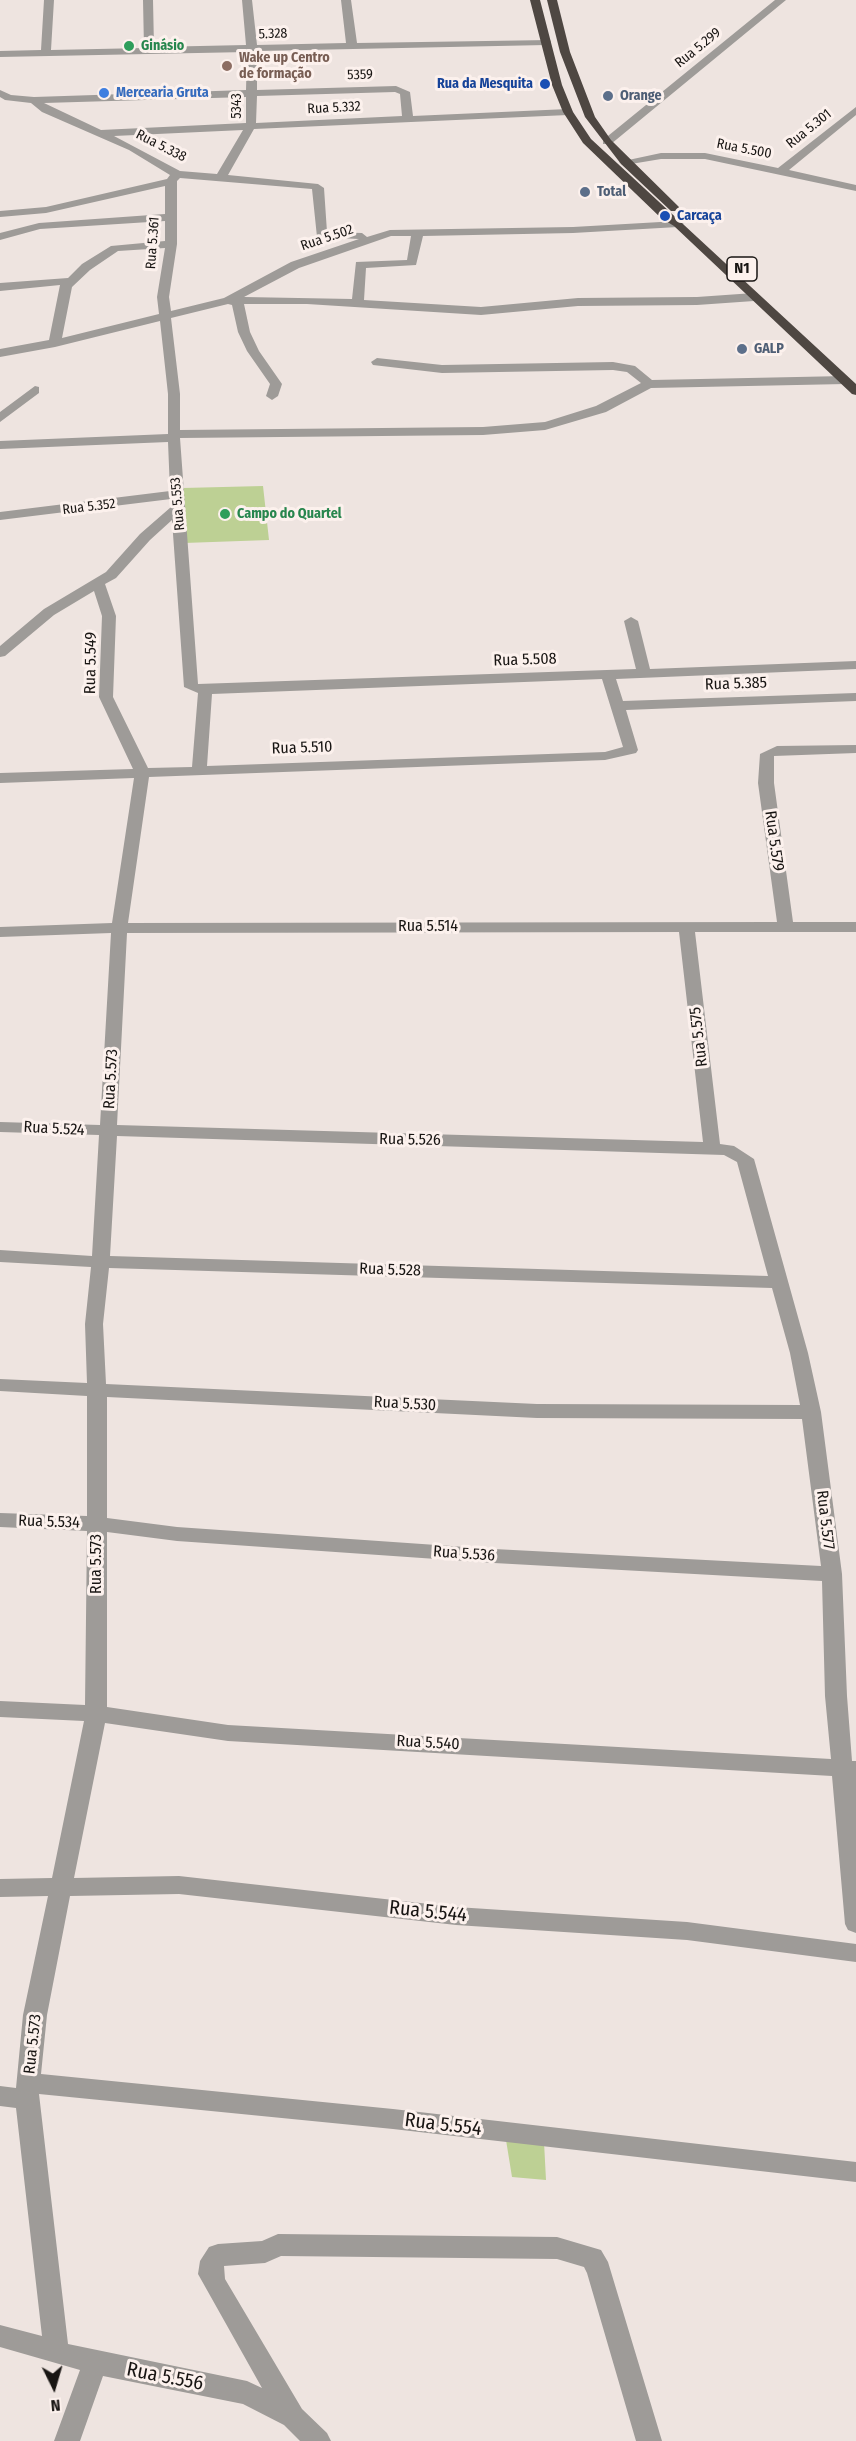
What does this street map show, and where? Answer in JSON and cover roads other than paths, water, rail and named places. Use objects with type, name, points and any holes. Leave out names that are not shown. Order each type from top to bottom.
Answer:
[{"type":"highway","name":"N1","points":[[535,0],[557,84],[568,112],[588,141],[665,216],[678,225],[754,297],[850,377]]},
{"type":"highway","name":"N1","points":[[552,0],[565,52],[590,117],[607,142],[850,377],[856,391]]},
{"type":"street","points":[[46,54],[50,0]]},
{"type":"street","points":[[148,0],[148,52]]},
{"type":"street","name":"5343","points":[[248,0],[252,49],[251,126]]},
{"type":"street","points":[[346,0],[352,46]]},
{"type":"street","name":"Rua 5.299","points":[[607,142],[781,0]]},
{"type":"street","name":"5.328","points":[[0,54],[546,42]]},
{"type":"street","name":"5359","points":[[252,93],[396,89],[405,92],[408,119]]},
{"type":"street","name":"Rua 5.338","points":[[0,93],[9,98],[34,100],[46,110],[102,133],[174,178],[221,177],[307,184],[318,188],[321,235],[380,236]]},
{"type":"street","points":[[34,100],[252,93]]},
{"type":"street","name":"Rua 5.301","points":[[782,171],[856,110]]},
{"type":"street","name":"Rua 5.332","points":[[102,133],[568,112]]},
{"type":"street","points":[[221,177],[251,126]]},
{"type":"street","name":"Rua 5.500","points":[[627,163],[682,155],[705,156],[856,188]]},
{"type":"street","points":[[0,214],[36,211],[174,178]]},
{"type":"street","name":"Rua 5.361","points":[[164,315],[163,297],[171,244],[174,178]]},
{"type":"street","points":[[36,211],[39,226]]},
{"type":"street","points":[[0,237],[39,226],[171,217]]},
{"type":"street","name":"Rua 5.502","points":[[0,353],[55,343],[164,315],[233,301],[295,265],[380,236],[418,232],[573,230],[678,225]]},
{"type":"street","points":[[358,302],[360,265],[412,263],[418,232]]},
{"type":"street","points":[[55,343],[66,286],[70,282],[115,248],[171,244]]},
{"type":"street","points":[[0,287],[70,282]]},
{"type":"street","points":[[272,396],[276,384],[248,341],[233,301],[358,302],[481,311],[578,302],[697,301],[754,297]]},
{"type":"street","name":"Rua 5.553","points":[[164,315],[168,323],[167,342],[174,394],[177,502],[185,585],[189,684],[200,689]]},
{"type":"street","points":[[377,362],[442,369],[613,366],[631,369],[649,384]]},
{"type":"street","points":[[0,446],[175,436],[483,431],[545,426],[601,409],[649,384],[850,377]]},
{"type":"street","points":[[0,418],[35,390]]},
{"type":"street","points":[[0,653],[49,612],[98,584],[119,568],[177,502]]},
{"type":"street","name":"Rua 5.352","points":[[0,516],[177,502]]},
{"type":"street","name":"Rua 5.549","points":[[98,584],[109,616],[106,696],[142,772]]},
{"type":"street","points":[[631,621],[644,673]]},
{"type":"street","name":"Rua 5.508","points":[[200,689],[856,665]]},
{"type":"street","points":[[608,675],[618,706]]},
{"type":"street","points":[[199,770],[200,689]]},
{"type":"street","name":"Rua 5.385","points":[[618,706],[856,697]]},
{"type":"street","name":"Rua 5.510","points":[[0,778],[605,756],[631,750],[618,706]]},
{"type":"street","name":"Rua 5.579","points":[[786,927],[766,783],[767,754],[777,750],[856,749]]},
{"type":"street","name":"Rua 5.573","points":[[56,2351],[28,2091],[35,2015],[96,1714],[98,1524],[94,1324],[100,1262],[119,928],[142,772]]},
{"type":"street","name":"Rua 5.575","points":[[686,927],[712,1148]]},
{"type":"street","name":"Rua 5.514","points":[[0,932],[119,928],[856,927]]},
{"type":"street","name":"Rua 5.524","points":[[0,1127],[108,1132]]},
{"type":"street","name":"Rua 5.526","points":[[108,1132],[712,1148]]},
{"type":"street","name":"Rua 5.577","points":[[712,1148],[728,1150],[745,1159],[799,1353],[811,1412],[832,1574],[836,1696],[850,1769],[856,1924]]},
{"type":"street","name":"Rua 5.528","points":[[0,1256],[100,1262],[780,1282]]},
{"type":"street","name":"Rua 5.530","points":[[0,1385],[537,1411],[811,1412]]},
{"type":"street","name":"Rua 5.534","points":[[0,1520],[98,1524]]},
{"type":"street","name":"Rua 5.536","points":[[98,1524],[177,1534],[494,1556],[832,1574]]},
{"type":"street","name":"Rua 5.540","points":[[0,1709],[96,1714],[228,1733],[298,1738],[366,1740],[850,1769]]},
{"type":"street","name":"Rua 5.544","points":[[0,1888],[179,1885],[456,1916],[687,1931],[856,1953]]},
{"type":"street","name":"Rua 5.554","points":[[0,2096],[28,2091],[142,2092],[856,2172]]},
{"type":"street","points":[[293,2417],[210,2274],[212,2261],[218,2254],[265,2252],[278,2245],[557,2248],[592,2258],[599,2270],[648,2441]]},
{"type":"street","name":"Rua 5.556","points":[[0,2336],[95,2363],[247,2393],[293,2417],[318,2441]]},
{"type":"street","points":[[67,2441],[95,2363]]},
{"type":"place","name":"Ginásio","points":[[129,46]]},
{"type":"place","name":"Wake up Centro de formação","points":[[227,66]]},
{"type":"place","name":"Rua da Mesquita","points":[[545,84]]},
{"type":"place","name":"Mercearia Gruta","points":[[104,93]]},
{"type":"place","name":"Orange","points":[[608,96]]},
{"type":"place","name":"Total","points":[[585,192]]},
{"type":"place","name":"Carcaça","points":[[665,216]]},
{"type":"place","name":"GALP","points":[[742,349]]},
{"type":"place","name":"Campo do Quartel","points":[[225,514]]}]
